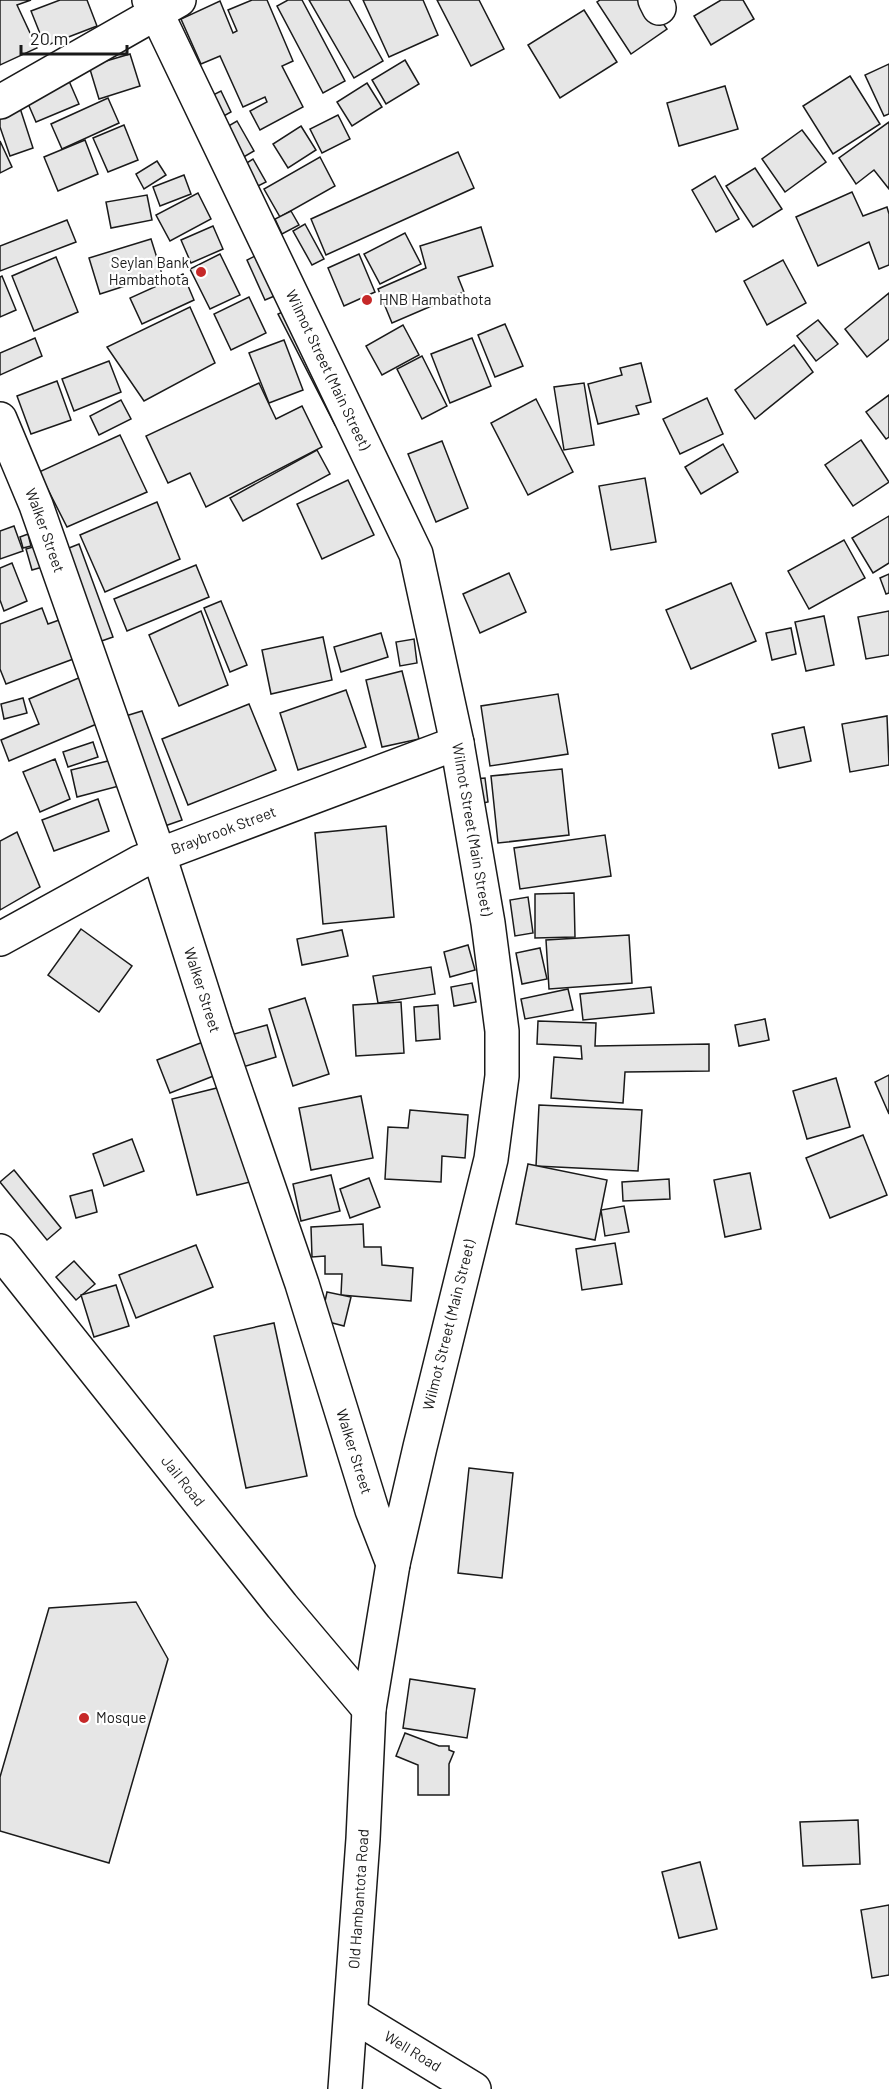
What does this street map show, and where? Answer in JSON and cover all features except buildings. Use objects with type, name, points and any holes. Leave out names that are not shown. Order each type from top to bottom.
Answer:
[{"type":"main road","points":[[0,102],[161,4]]},
{"type":"main road","name":"Wilmot Street (Main Street)","points":[[161,4],[416,554],[457,743],[498,991],[502,1031],[502,1076],[491,1160],[393,1564],[369,1709]]},
{"type":"main road","name":"Walker Street","points":[[0,419],[36,505],[159,855],[215,1031],[302,1284],[372,1510],[393,1564]]},
{"type":"main road","name":"Braybrook Street","points":[[0,939],[140,862],[457,743]]},
{"type":"main road","name":"Jail Road","points":[[0,1251],[282,1606],[369,1709]]},
{"type":"main road","name":"Old Hambantota Road","points":[[345,2089],[369,1709]]},
{"type":"main road","name":"Well Road","points":[[351,2014],[474,2089]]},
{"type":"place","name":"Seylan Bank Hambathota","points":[[201,272]]},
{"type":"place","name":"HNB Hambathota","points":[[367,300]]},
{"type":"place","name":"Mosque","points":[[84,1718]]}]
